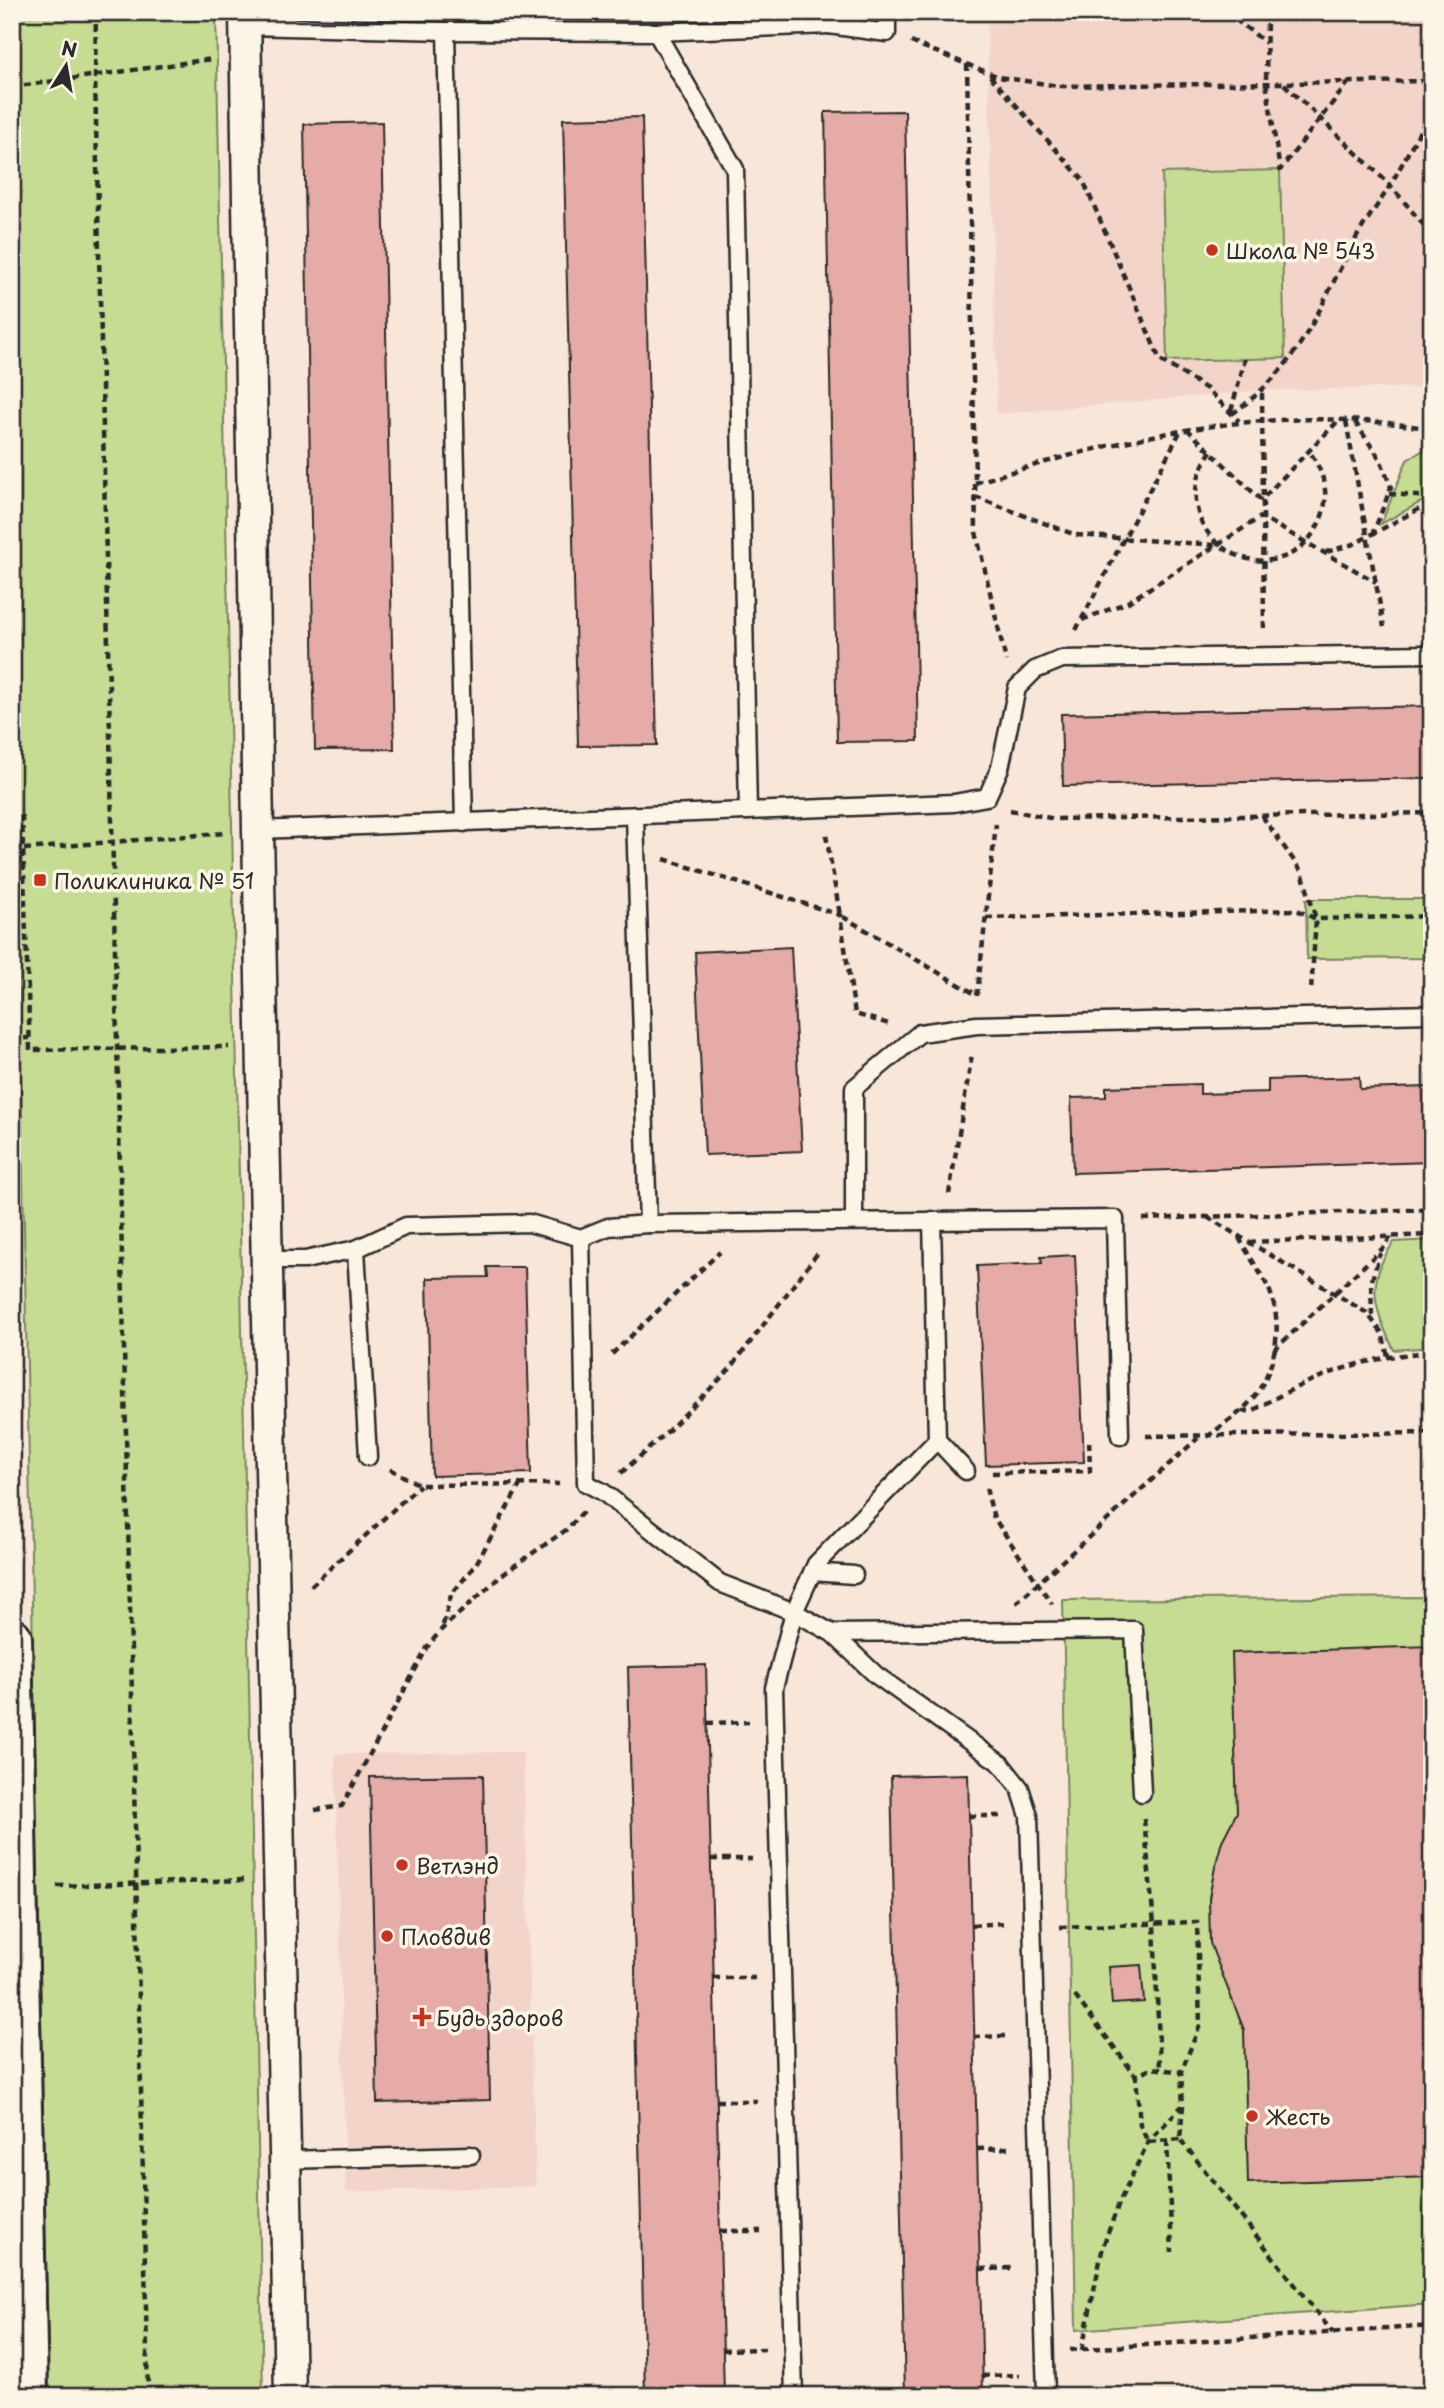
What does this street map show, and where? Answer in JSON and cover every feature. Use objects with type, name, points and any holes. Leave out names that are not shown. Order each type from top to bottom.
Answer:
[{"type":"street","points":[[246,30],[258,830],[290,2396]]},
{"type":"street","points":[[12,1639],[28,2396]]},
{"type":"lane","points":[[246,30],[656,32],[829,19],[887,33],[887,12]]},
{"type":"lane","points":[[446,32],[464,823]]},
{"type":"lane","points":[[656,32],[735,169],[748,811]]},
{"type":"lane","points":[[258,830],[954,803],[987,797],[1000,768],[1017,688],[1035,670],[1062,659],[1432,654]]},
{"type":"lane","points":[[635,817],[648,1224]]},
{"type":"lane","points":[[854,1221],[854,1088],[920,1034],[977,1025],[1432,1014]]},
{"type":"lane","points":[[267,1261],[305,1260],[356,1249],[406,1226],[529,1223],[581,1238],[608,1227],[648,1224],[1115,1219],[1120,1436]]},
{"type":"lane","points":[[794,2396],[775,1688],[794,1612],[816,1564],[937,1440],[938,1220]]},
{"type":"lane","points":[[581,1238],[586,1483],[603,1492],[720,1583],[794,1612],[832,1633],[876,1675],[1001,1764],[1020,1788],[1029,1816],[1045,2396]]},
{"type":"lane","points":[[356,1249],[368,1457]]},
{"type":"lane","points":[[937,1440],[974,1472]]},
{"type":"lane","points":[[812,1572],[855,1575]]},
{"type":"lane","points":[[832,1633],[1134,1630],[1142,1793]]},
{"type":"lane","points":[[285,2160],[471,2155]]},
{"type":"path","points":[[96,12],[95,78],[148,2396]]},
{"type":"path","points":[[1226,12],[1266,44]]},
{"type":"path","points":[[1267,12],[1266,82],[1280,170],[1349,82]]},
{"type":"path","points":[[12,87],[95,78],[246,30]]},
{"type":"path","points":[[887,33],[988,74],[1059,86],[1432,81]]},
{"type":"path","points":[[967,64],[976,531],[1002,652],[1010,671]]},
{"type":"path","points":[[988,74],[1083,180],[1160,360],[1207,388],[1240,422]]},
{"type":"path","points":[[1283,83],[1391,185],[1432,235]]},
{"type":"path","points":[[1231,412],[1262,393],[1287,367],[1328,299],[1359,234],[1391,185],[1432,109]]},
{"type":"path","points":[[1231,412],[1245,359]]},
{"type":"path","points":[[1262,393],[1261,517],[1265,657]]},
{"type":"path","points":[[1261,500],[1338,421]]},
{"type":"path","points":[[1346,421],[1370,536],[1390,655]]},
{"type":"path","points":[[975,483],[1070,454],[1184,429],[1240,422],[1354,421],[1432,429]]},
{"type":"path","points":[[1354,421],[1380,459],[1391,487],[1370,536]]},
{"type":"path","points":[[1184,429],[1211,451],[1261,500]]},
{"type":"path","points":[[1071,641],[1184,429]]},
{"type":"path","points":[[1211,451],[1201,466],[1194,499],[1198,517],[1218,545],[1231,554],[1262,561],[1278,558],[1306,542],[1324,513],[1326,497],[1322,472],[1309,451]]},
{"type":"path","points":[[1389,494],[1432,499]]},
{"type":"path","points":[[975,496],[1061,531],[1123,539],[1218,545]]},
{"type":"path","points":[[1324,552],[1342,549],[1370,536],[1432,499]]},
{"type":"path","points":[[1261,517],[1376,582]]},
{"type":"path","points":[[1082,620],[1128,602],[1261,517]]},
{"type":"path","points":[[998,807],[1055,819],[1432,813]]},
{"type":"path","points":[[821,810],[855,1014],[920,1034]]},
{"type":"path","points":[[22,816],[30,1050],[264,1046]]},
{"type":"path","points":[[1262,816],[1302,872],[1316,919],[1311,1016]]},
{"type":"path","points":[[938,1220],[977,1025],[977,995],[996,821]]},
{"type":"path","points":[[24,849],[258,830]]},
{"type":"path","points":[[636,849],[840,915],[977,995]]},
{"type":"path","points":[[986,918],[1297,910],[1316,919],[1432,916]]},
{"type":"path","points":[[12,1039],[30,1038]]},
{"type":"path","points":[[1115,1219],[1432,1209]]},
{"type":"path","points":[[1206,1216],[1245,1242],[1336,1293],[1372,1318],[1382,1333],[1388,1356]]},
{"type":"path","points":[[315,1810],[342,1806],[428,1646],[442,1629],[504,1573],[566,1530],[730,1369],[831,1235],[854,1221]]},
{"type":"path","points":[[585,1381],[749,1225]]},
{"type":"path","points":[[1245,1242],[1432,1235]]},
{"type":"path","points":[[1274,1350],[1382,1249],[1391,1236]]},
{"type":"path","points":[[1207,1437],[1240,1411],[1258,1391],[1274,1350],[1278,1324],[1273,1301],[1245,1242]]},
{"type":"path","points":[[1372,1318],[1373,1271],[1382,1249]]},
{"type":"path","points":[[1240,1411],[1252,1411],[1330,1371],[1388,1356],[1432,1352]]},
{"type":"path","points":[[1055,1612],[1039,1582],[995,1518],[974,1472],[1090,1471],[1089,1437],[1432,1433]]},
{"type":"path","points":[[984,1631],[1199,1437]]},
{"type":"path","points":[[368,1457],[420,1485],[586,1483]]},
{"type":"path","points":[[311,1586],[420,1485]]},
{"type":"path","points":[[442,1629],[451,1595],[476,1564],[520,1485]]},
{"type":"path","points":[[707,1723],[775,1722]]},
{"type":"path","points":[[1142,1793],[1154,1924],[1160,2069]]},
{"type":"path","points":[[711,1859],[779,1858]]},
{"type":"path","points":[[52,1886],[252,1880]]},
{"type":"path","points":[[1032,1926],[1198,1922],[1200,2025],[1181,2072],[1183,2106],[1180,2139],[1332,2333]]},
{"type":"path","points":[[713,1978],[783,1978]]},
{"type":"path","points":[[1075,1996],[1136,2077],[1140,2125],[1148,2142]]},
{"type":"path","points":[[1136,2077],[1153,2068],[1181,2072]]},
{"type":"path","points":[[716,2101],[786,2100]]},
{"type":"path","points":[[1082,2350],[1103,2246],[1148,2142],[1183,2106]]},
{"type":"path","points":[[1148,2142],[1180,2139]]},
{"type":"path","points":[[1167,2140],[1172,2252]]},
{"type":"path","points":[[720,2231],[790,2230]]},
{"type":"path","points":[[1045,2353],[1432,2326]]},
{"type":"path","points":[[722,2350],[793,2349]]},
{"type":"path","points":[[982,2376],[1045,2374]]},
{"type":"shaded area","name":"Школа № 543","points":[[987,12],[1432,12],[1432,387],[1268,390],[997,414]]},
{"type":"shaded area","points":[[523,1752],[536,2186],[346,2192],[335,1754]]},
{"type":"shaded area","points":[[1394,2383],[1395,2396],[1100,2396],[1100,2393]]},
{"type":"green space","points":[[12,12],[216,12],[263,2396],[49,2396],[12,668]]},
{"type":"green space","points":[[1280,170],[1285,358],[1167,361],[1162,173]]},
{"type":"green space","points":[[1432,445],[1432,496],[1381,524],[1407,460]]},
{"type":"green space","points":[[1306,899],[1432,899],[1432,958],[1307,959]]},
{"type":"green space","points":[[1432,1240],[1432,1347],[1394,1350],[1378,1309],[1376,1283],[1379,1270],[1394,1242]]},
{"type":"green space","name":"Жесть","points":[[1432,1597],[1432,2304],[1076,2330],[1063,1600]]},
{"type":"building","points":[[915,12],[956,12],[956,21],[914,19]]},
{"type":"building","points":[[905,111],[918,741],[837,742],[825,112]]},
{"type":"building","points":[[642,117],[657,745],[578,746],[563,119]]},
{"type":"building","points":[[382,122],[394,749],[315,750],[304,124]]},
{"type":"building","points":[[1432,706],[1432,778],[1063,786],[1061,714]]},
{"type":"building","points":[[791,947],[802,1151],[705,1155],[695,952]]},
{"type":"building","points":[[1427,1076],[1432,1076],[1432,1162],[1073,1173],[1071,1098],[1106,1097],[1106,1087],[1200,1084],[1200,1094],[1268,1092],[1268,1080],[1359,1077],[1360,1089],[1427,1087]]},
{"type":"building","points":[[1075,1255],[1084,1462],[986,1465],[977,1266],[1042,1263],[1041,1257]]},
{"type":"building","points":[[487,1267],[525,1267],[531,1473],[432,1476],[427,1278],[488,1277]]},
{"type":"building","points":[[1432,1646],[1432,2177],[1248,2183],[1244,2030],[1210,1943],[1209,1898],[1215,1867],[1222,1841],[1237,1812],[1232,1653]]},
{"type":"building","points":[[706,1665],[724,2396],[645,2396],[628,1667]]},
{"type":"building","points":[[968,1774],[983,2396],[905,2396],[891,1776]]},
{"type":"building","points":[[483,1775],[490,2100],[377,2103],[370,1777]]},
{"type":"building","points":[[1141,1965],[1144,2002],[1112,2004],[1109,1967]]},
{"type":"place","name":"Школа № 543","points":[[1212,250]]},
{"type":"place","name":"Поликлиника № 51","points":[[40,880]]},
{"type":"place","name":"Ветлэнд","points":[[402,1865]]},
{"type":"place","name":"Пловдив","points":[[387,1936]]},
{"type":"place","name":"Будь здоров","points":[[422,2017]]},
{"type":"place","name":"Жесть","points":[[1252,2116]]}]
